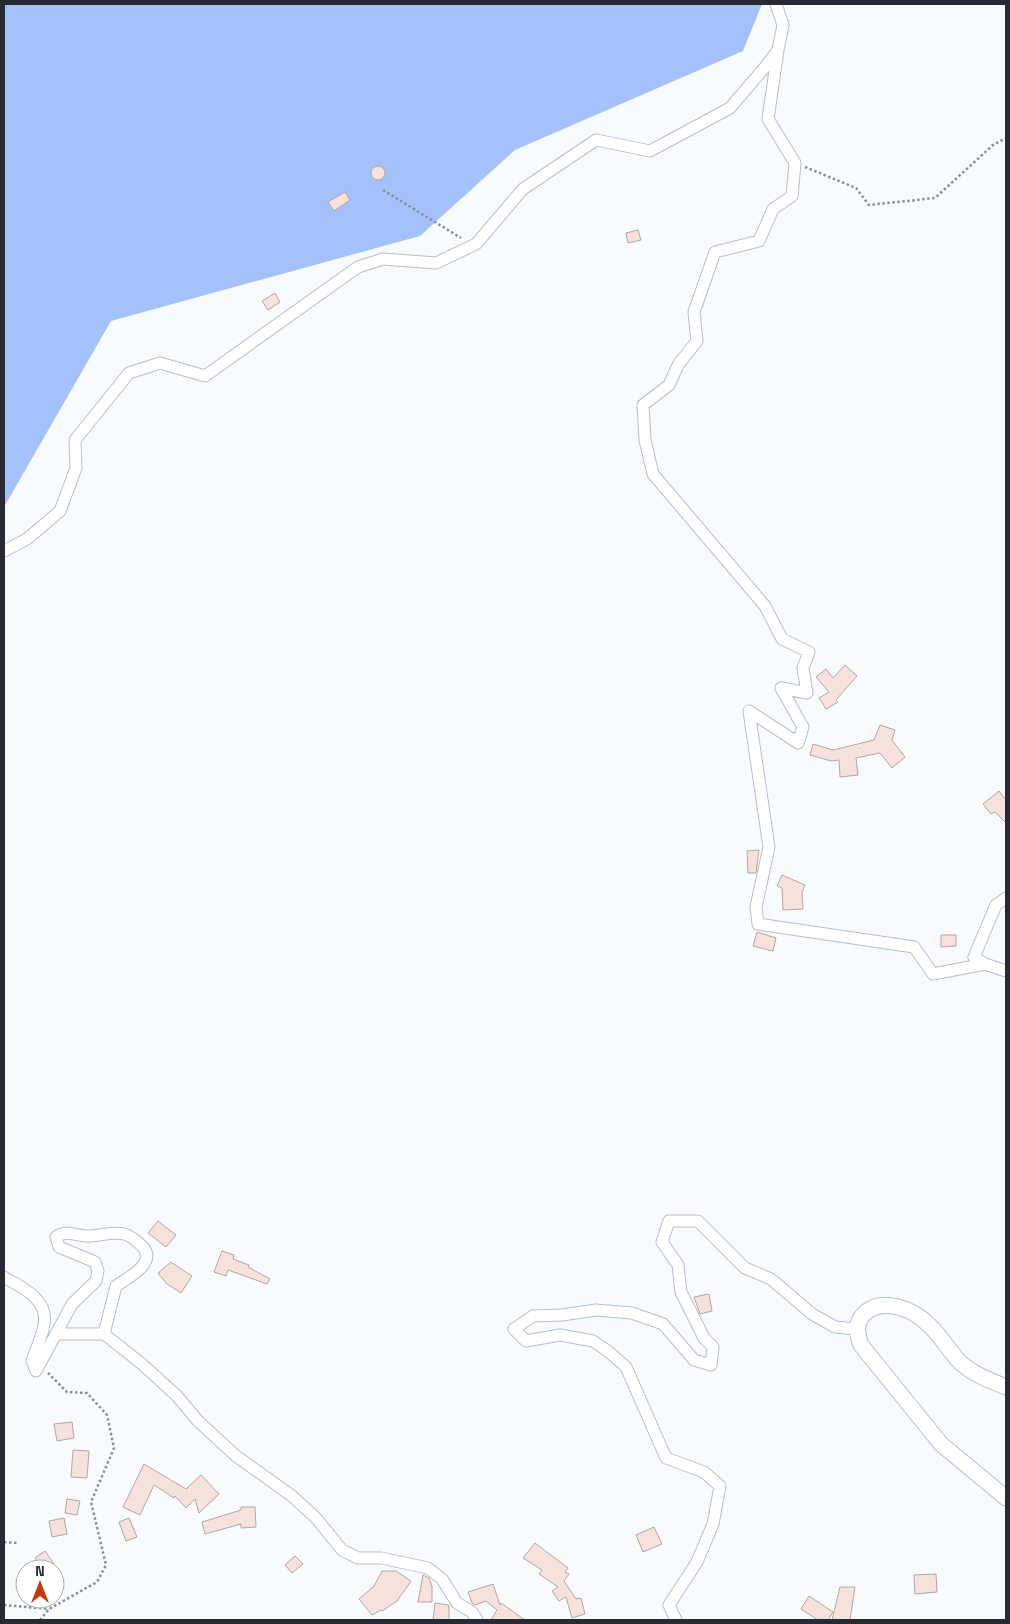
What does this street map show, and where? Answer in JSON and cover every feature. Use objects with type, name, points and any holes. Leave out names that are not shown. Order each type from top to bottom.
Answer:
[{"type":"main road","points":[[1006,1387],[989,1380],[962,1363],[929,1324],[900,1306],[888,1305],[868,1311],[860,1318],[857,1329],[861,1345],[941,1444],[1006,1498]]},
{"type":"street","points":[[776,4],[783,25],[768,119],[795,163],[792,196],[772,209],[759,241],[715,252],[694,312],[697,341],[678,365],[670,385],[643,405],[645,440],[653,474],[765,606],[782,639],[809,652],[803,668],[807,694],[781,688],[803,727],[798,743],[749,711],[769,847],[756,907],[758,924],[914,947],[933,974],[985,964]]},
{"type":"street","points":[[4,561],[60,510],[76,468],[75,440],[129,373],[160,363],[205,376],[358,267],[383,259],[436,263],[476,244],[523,189],[596,140],[650,151],[730,108],[778,50]]},
{"type":"street","points":[[4,551],[27,539]]},
{"type":"street","points":[[1006,898],[996,905],[974,957],[985,964],[1006,971]]},
{"type":"street","points":[[676,1620],[669,1604],[697,1562],[713,1524],[720,1486],[704,1472],[666,1458],[626,1367],[609,1352],[593,1341],[560,1335],[526,1341],[514,1329],[533,1316],[562,1315],[596,1310],[632,1313],[663,1324],[694,1360],[711,1364],[713,1346],[704,1338],[681,1292],[678,1265],[662,1242],[669,1221],[698,1221],[745,1268],[771,1279],[812,1314],[834,1327],[857,1329]]},
{"type":"street","points":[[36,1371],[72,1304],[96,1281],[98,1271],[95,1262],[59,1247],[56,1237],[61,1234],[70,1233],[86,1236],[108,1233],[124,1234],[137,1240],[145,1250],[147,1258],[144,1266],[116,1286],[104,1334]]},
{"type":"street","points":[[4,1277],[35,1297],[44,1307],[44,1330],[32,1361],[36,1371]]},
{"type":"street","points":[[56,1334],[104,1334],[142,1364],[177,1396],[198,1421],[236,1456],[292,1496],[316,1518],[342,1550],[358,1558],[381,1558],[428,1568],[442,1579],[457,1603],[472,1612],[477,1620]]},
{"type":"path","points":[[795,163],[856,188],[869,204],[936,198],[993,145],[1006,138]]},
{"type":"path","points":[[383,190],[451,233],[476,244]]},
{"type":"path","points":[[36,1371],[48,1373],[67,1392],[87,1393],[107,1415],[114,1448],[91,1502],[106,1565],[96,1582],[65,1600]]},
{"type":"path","points":[[4,1542],[17,1543]]},
{"type":"path","points":[[40,1620],[49,1609]]},
{"type":"shaded area","points":[[4,4],[762,4],[743,51],[515,150],[420,236],[111,321],[4,507]]},
{"type":"building","points":[[378,166],[383,168],[385,173],[383,178],[378,180],[373,178],[371,173],[373,168]]},
{"type":"building","points":[[345,192],[350,200],[334,211],[328,202]]},
{"type":"building","points":[[638,230],[641,240],[628,243],[626,233]]},
{"type":"building","points":[[275,293],[280,302],[268,310],[262,301]]},
{"type":"building","points":[[845,665],[857,676],[836,700],[838,702],[826,709],[819,698],[829,692],[816,677],[826,669],[833,678]]},
{"type":"building","points":[[880,725],[895,730],[892,740],[905,757],[892,768],[880,753],[856,758],[858,775],[840,777],[839,760],[831,761],[810,755],[813,744],[833,750],[874,740]]},
{"type":"building","points":[[999,791],[1006,800],[1006,823],[995,812],[991,814],[983,804]]},
{"type":"building","points":[[759,850],[756,873],[748,873],[747,851]]},
{"type":"building","points":[[782,875],[805,885],[802,892],[803,909],[783,910],[782,888],[777,886]]},
{"type":"building","points":[[757,932],[776,938],[773,951],[753,946]]},
{"type":"building","points":[[941,935],[956,935],[956,946],[941,947]]},
{"type":"building","points":[[158,1221],[176,1235],[166,1247],[148,1233]]},
{"type":"building","points":[[222,1251],[234,1255],[233,1259],[249,1265],[248,1267],[270,1279],[267,1284],[228,1270],[226,1276],[214,1272]]},
{"type":"building","points":[[171,1262],[192,1276],[181,1293],[167,1284],[158,1273]]},
{"type":"building","points":[[709,1294],[712,1311],[700,1314],[694,1297]]},
{"type":"building","points":[[72,1422],[74,1438],[57,1441],[54,1424]]},
{"type":"building","points":[[73,1450],[89,1451],[87,1478],[71,1477]]},
{"type":"building","points":[[144,1464],[186,1489],[201,1475],[219,1494],[199,1513],[195,1499],[186,1508],[175,1496],[174,1498],[154,1485],[140,1515],[123,1507]]},
{"type":"building","points":[[67,1499],[80,1501],[77,1515],[65,1513]]},
{"type":"building","points":[[241,1507],[255,1507],[256,1527],[241,1528],[241,1524],[205,1534],[202,1522],[241,1510]]},
{"type":"building","points":[[64,1518],[67,1534],[52,1537],[49,1521]]},
{"type":"building","points":[[129,1518],[137,1537],[126,1541],[119,1522]]},
{"type":"building","points":[[654,1527],[662,1544],[643,1552],[636,1535]]},
{"type":"building","points":[[535,1543],[568,1568],[565,1572],[569,1574],[564,1581],[576,1599],[581,1598],[585,1614],[572,1618],[566,1597],[559,1601],[552,1591],[558,1587],[539,1574],[542,1570],[523,1558]]},
{"type":"building","points":[[45,1551],[51,1559],[36,1559]]},
{"type":"building","points":[[295,1556],[303,1564],[292,1573],[285,1565]]},
{"type":"building","points":[[382,1571],[396,1571],[411,1581],[397,1601],[372,1615],[359,1599],[374,1586]]},
{"type":"building","points":[[936,1574],[937,1592],[915,1594],[914,1575]]},
{"type":"building","points":[[423,1575],[429,1578],[432,1586],[432,1602],[418,1602]]},
{"type":"building","points":[[493,1584],[500,1605],[501,1603],[525,1620],[491,1620],[497,1610],[486,1601],[475,1605],[472,1603],[468,1592]]},
{"type":"building","points":[[840,1587],[855,1587],[850,1620],[832,1620]]},
{"type":"building","points":[[809,1596],[833,1612],[828,1620],[818,1620],[801,1609]]},
{"type":"building","points":[[435,1603],[449,1605],[449,1620],[433,1620]]}]
